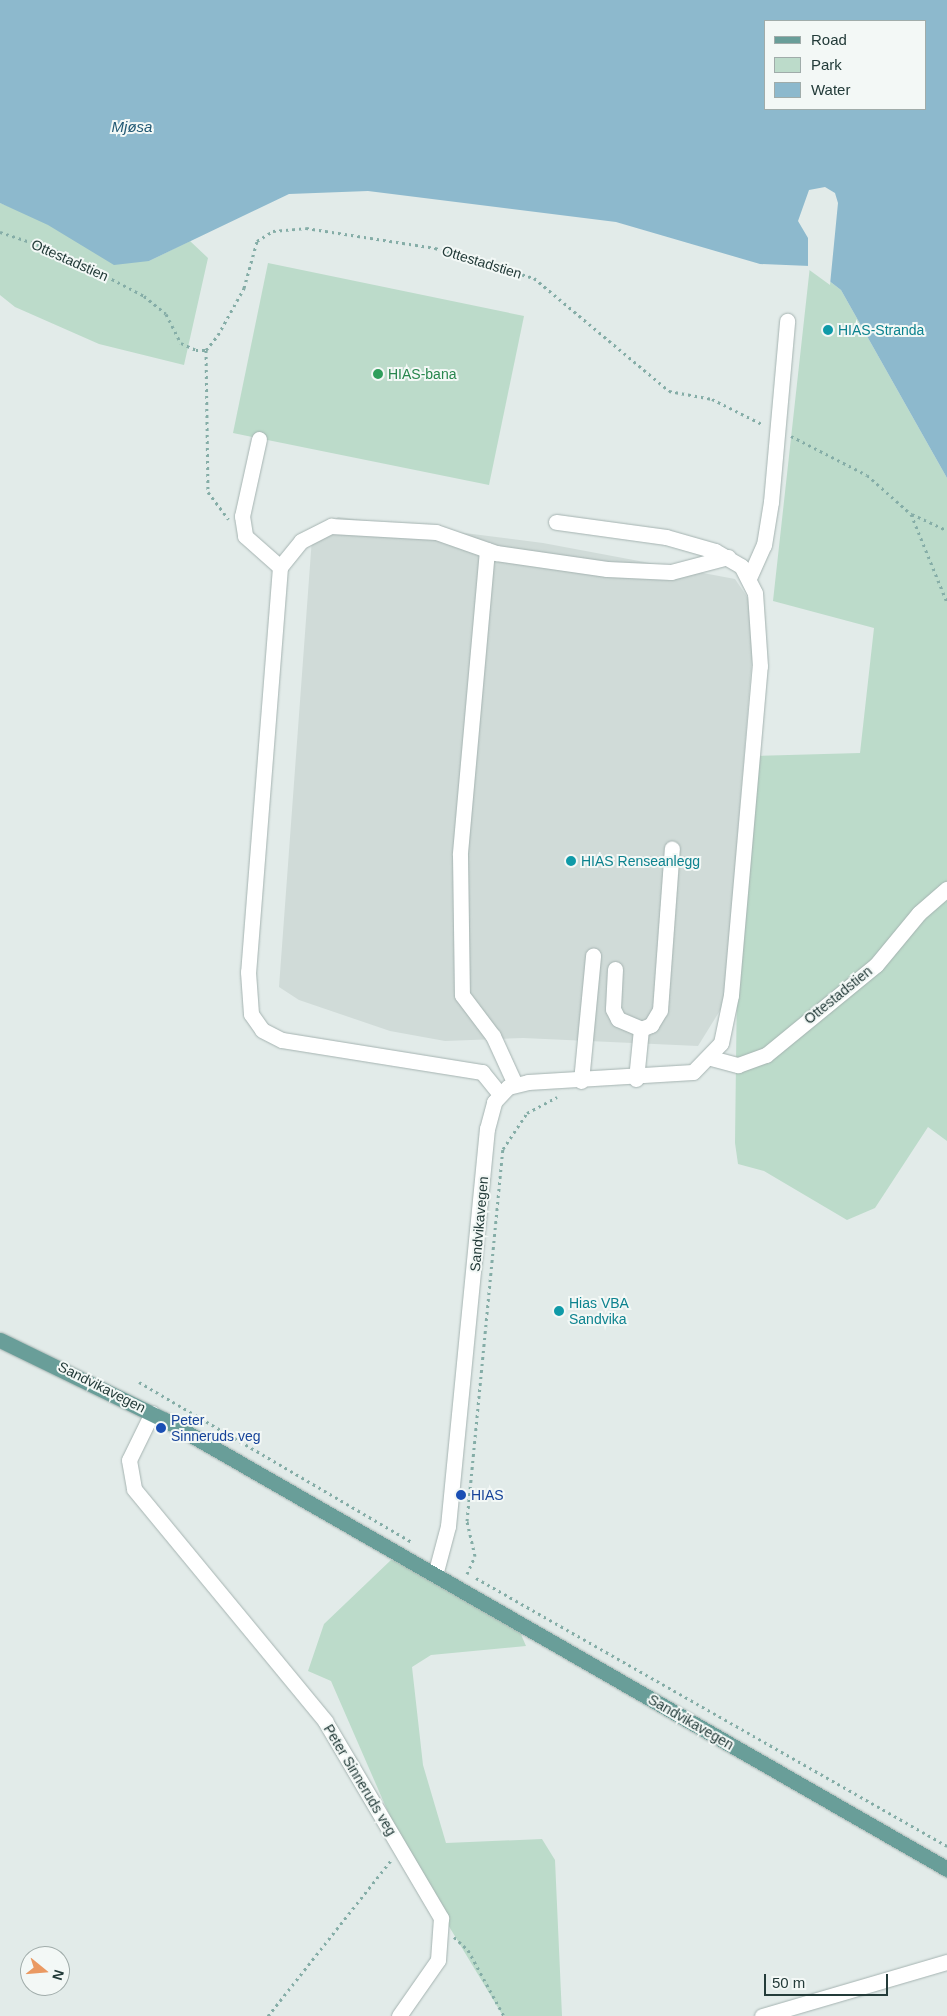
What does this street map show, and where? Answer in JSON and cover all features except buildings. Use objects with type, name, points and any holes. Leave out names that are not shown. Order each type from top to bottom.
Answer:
[{"type":"main road","name":"Sandvikavegen","points":[[0,1340],[152,1413],[947,1869]]},
{"type":"street","points":[[749,578],[764,545],[779,431],[788,321]]},
{"type":"street","points":[[260,439],[242,516],[245,536],[280,567]]},
{"type":"street","points":[[556,522],[666,538],[728,557],[749,578],[758,614],[759,680],[731,995],[721,1043],[711,1058],[686,1075],[515,1084],[500,1094],[482,1072],[282,1040],[262,1030],[251,1014],[249,962],[280,567],[301,542],[331,526],[436,532],[487,550],[654,572],[695,568],[728,557]]},
{"type":"street","points":[[487,550],[460,854],[462,994],[493,1036],[515,1084]]},
{"type":"street","points":[[641,1030],[650,1025],[660,1010],[672,848]]},
{"type":"street","name":"Ottestadstien","points":[[711,1058],[738,1065],[766,1055],[876,965],[919,913],[947,889]]},
{"type":"street","points":[[581,1080],[593,956]]},
{"type":"street","points":[[614,969],[613,1010],[618,1019],[641,1030]]},
{"type":"street","points":[[636,1079],[641,1030]]},
{"type":"street","name":"Sandvikavegen","points":[[435,1575],[441,1559],[486,1129],[500,1094]]},
{"type":"street","name":"Peter Sinneruds veg","points":[[152,1413],[129,1460],[134,1488],[325,1721],[402,1849],[443,1927]]},
{"type":"street","points":[[399,2016],[438,1960],[443,1927]]},
{"type":"street","points":[[762,2016],[947,1962]]},
{"type":"path","name":"Ottestadstien","points":[[0,232],[60,252],[144,296],[166,314],[181,343],[206,350],[244,288],[256,241],[273,231],[306,228],[435,248],[534,278],[669,391],[712,399],[867,475],[911,514],[947,602]]},
{"type":"path","points":[[206,350],[208,492],[213,506],[245,536]]},
{"type":"path","points":[[911,514],[947,530]]},
{"type":"path","points":[[468,1574],[475,1556],[467,1521],[503,1149],[527,1113],[566,1093]]},
{"type":"path","points":[[139,1382],[416,1544]]},
{"type":"path","points":[[441,1559],[947,1846]]},
{"type":"path","points":[[268,2016],[402,1849]]},
{"type":"path","points":[[443,1927],[468,1950],[504,2016]]},
{"type":"shaded area","points":[[338,517],[543,543],[735,579],[756,610],[724,1004],[698,1046],[523,1038],[445,1041],[390,1031],[299,1000],[279,987],[312,538]]},
{"type":"green space","points":[[0,203],[149,261],[190,241],[208,258],[184,365],[99,344],[15,307],[0,295]]},
{"type":"green space","name":"HIAS-bana","points":[[268,263],[524,316],[489,485],[233,433]]},
{"type":"green space","points":[[810,266],[841,290],[947,478],[947,1141],[928,1127],[875,1208],[847,1220],[764,1171],[738,1164],[735,1143],[737,983],[755,756],[860,753],[874,628],[773,601]]},
{"type":"green space","points":[[391,1560],[433,1566],[516,1623],[526,1646],[431,1655],[412,1667],[423,1765],[446,1843],[542,1839],[555,1860],[562,2016],[503,2016],[409,1860],[331,1681],[308,1671],[324,1624]]},
{"type":"water","name":"Mjøsa","points":[[0,0],[947,0],[947,478],[841,290],[810,266],[760,264],[616,222],[368,191],[289,194],[149,261],[114,265],[48,225],[0,203]]},
{"type":"pier","points":[[825,187],[835,193],[838,203],[830,285],[808,269],[808,238],[798,221],[809,190]]},
{"type":"place","name":"HIAS-Stranda","points":[[828,330]]},
{"type":"place","name":"HIAS-bana","points":[[378,374]]},
{"type":"place","name":"HIAS Renseanlegg","points":[[571,861]]},
{"type":"place","name":"Hias VBA Sandvika","points":[[559,1311]]},
{"type":"place","name":"Peter Sinneruds veg","points":[[161,1428]]},
{"type":"place","name":"HIAS","points":[[461,1495]]}]
